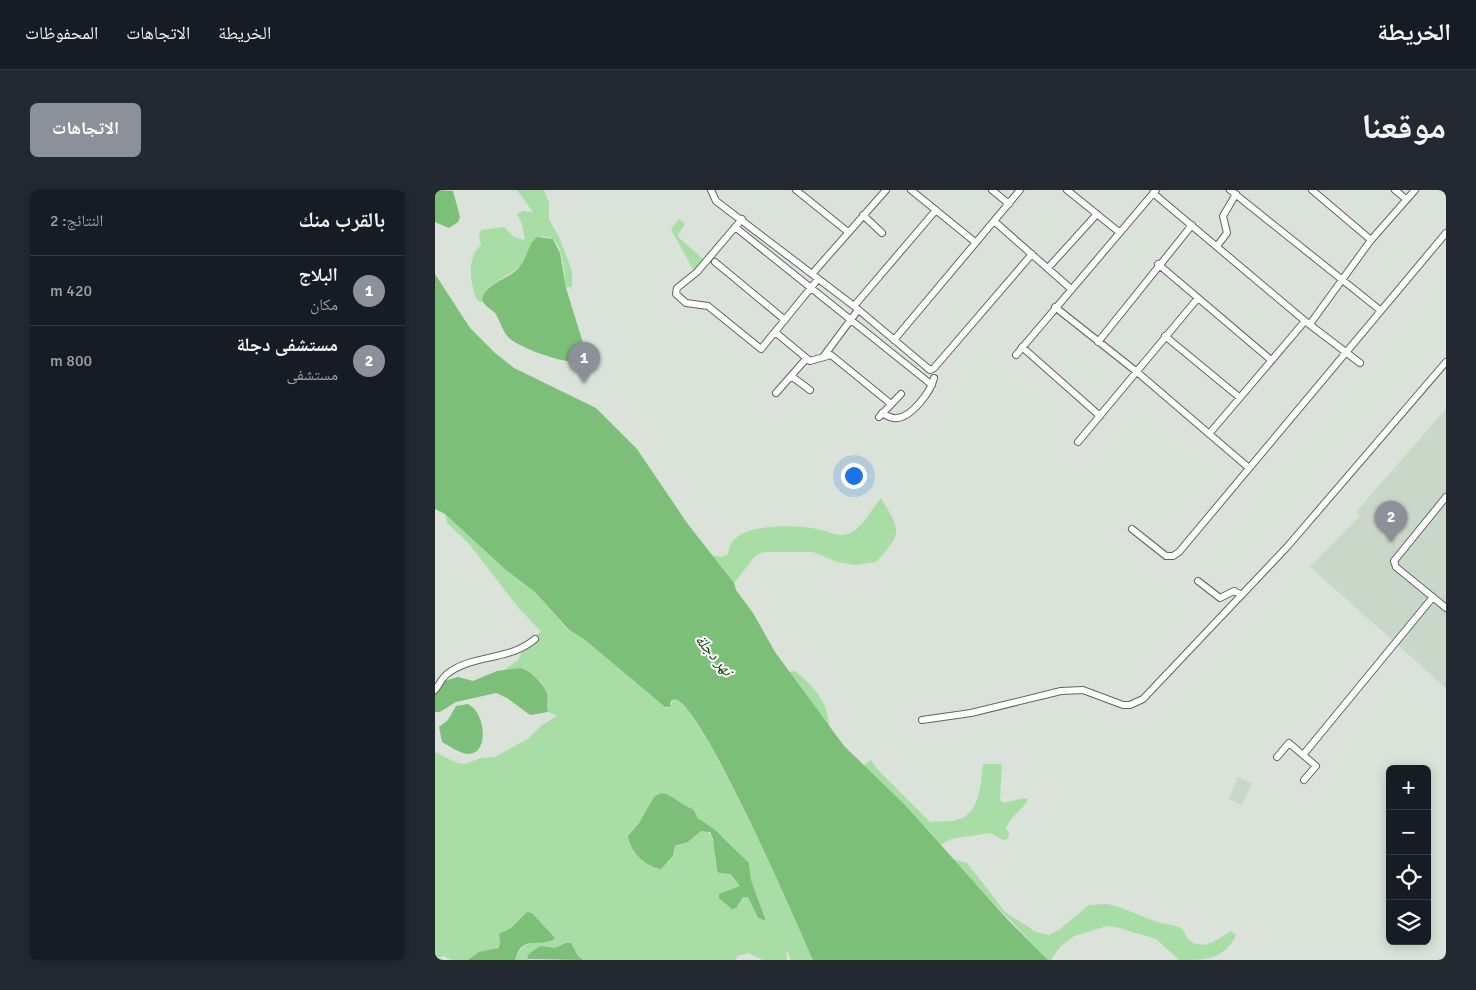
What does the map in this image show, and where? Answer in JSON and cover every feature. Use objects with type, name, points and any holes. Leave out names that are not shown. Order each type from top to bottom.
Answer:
[{"type":"street","points":[[711,190],[716,201],[856,308],[929,369],[933,369],[1032,254]]},
{"type":"street","points":[[796,190],[849,232]]},
{"type":"street","points":[[742,219],[697,272],[677,288],[676,294],[686,303],[708,306],[761,349],[811,288],[815,276],[849,232],[886,190]]},
{"type":"street","points":[[911,190],[975,242]]},
{"type":"street","points":[[992,190],[1009,204]]},
{"type":"street","points":[[894,340],[1020,190]]},
{"type":"street","points":[[1067,190],[1119,232]]},
{"type":"street","points":[[1313,190],[1371,240]]},
{"type":"street","points":[[1395,190],[1406,199]]},
{"type":"street","points":[[1209,434],[1271,360],[1308,322],[1371,240],[1415,190]]},
{"type":"street","points":[[1016,355],[1154,192],[1308,322],[1346,350],[1360,363]]},
{"type":"street","points":[[1217,246],[1227,234],[1224,213],[1233,192],[1380,310]]},
{"type":"street","points":[[823,357],[850,320],[856,308],[936,210]]},
{"type":"street","points":[[1048,268],[1097,214]]},
{"type":"street","points":[[863,215],[882,233]]},
{"type":"street","points":[[994,221],[1071,288]]},
{"type":"street","points":[[1098,342],[1158,264],[1192,225]]},
{"type":"street","points":[[735,227],[932,385]]},
{"type":"street","points":[[1132,529],[1166,556],[1176,554],[1446,233]]},
{"type":"street","points":[[715,262],[785,320]]},
{"type":"street","points":[[1158,264],[1271,360]]},
{"type":"street","points":[[1077,442],[1198,298]]},
{"type":"street","points":[[1055,307],[1137,372],[1249,468]]},
{"type":"street","points":[[775,332],[806,359],[813,362],[828,354],[833,356],[891,404]]},
{"type":"street","points":[[1165,336],[1239,397]]},
{"type":"street","points":[[1022,348],[1100,416]]},
{"type":"street","points":[[776,394],[806,359]]},
{"type":"street","points":[[922,720],[971,713],[1061,691],[1083,690],[1123,705],[1130,705],[1143,699],[1287,547],[1446,362]]},
{"type":"street","points":[[791,376],[810,390]]},
{"type":"street","points":[[901,394],[881,415],[895,418],[907,415],[932,385],[934,378]]},
{"type":"street","points":[[1446,496],[1394,561],[1395,566],[1446,608]]},
{"type":"street","points":[[1198,581],[1220,598],[1234,591],[1242,595]]},
{"type":"street","points":[[1303,754],[1433,597]]},
{"type":"street","points":[[435,690],[444,676],[452,671],[472,663],[518,650],[535,639]]},
{"type":"street","points":[[1277,757],[1289,744],[1303,754],[1316,766],[1304,780]]},
{"type":"shaded area","points":[[517,190],[544,190],[549,203],[549,219],[559,237],[572,271],[572,286],[566,288],[563,262],[557,243],[550,237],[537,237],[521,266],[488,288],[482,299],[483,303],[477,300],[471,279],[473,257],[481,245],[479,235],[481,230],[504,227],[514,237],[525,240],[522,224],[517,214],[523,211],[533,212]]},
{"type":"shaded area","points":[[679,219],[685,224],[677,236],[708,263],[696,275],[671,229]]},
{"type":"shaded area","points":[[1446,409],[1446,688],[1310,567],[1360,516],[1356,512]]},
{"type":"shaded area","points":[[881,498],[892,517],[896,531],[891,544],[876,562],[855,565],[837,562],[813,552],[764,552],[755,556],[734,583],[712,555],[721,557],[727,555],[732,542],[740,535],[760,528],[785,526],[817,529],[843,535],[847,534],[862,524]]},
{"type":"shaded area","points":[[445,514],[506,570],[535,592],[568,630],[584,639],[665,707],[668,708],[675,699],[688,710],[726,774],[748,818],[813,960],[791,960],[786,949],[787,960],[763,960],[748,953],[737,956],[736,960],[583,960],[578,956],[571,943],[555,948],[540,947],[527,959],[529,960],[515,960],[521,949],[526,945],[536,941],[555,938],[532,913],[527,912],[511,928],[499,934],[500,944],[494,950],[479,952],[468,960],[452,960],[444,956],[435,959],[435,752],[457,763],[465,764],[481,758],[495,757],[529,738],[542,725],[557,716],[548,712],[547,694],[540,682],[519,668],[503,671],[518,660],[528,639],[541,632],[518,607],[469,544],[447,523]],"holes":[[[666,794],[682,806],[693,809],[698,818],[714,829],[749,863],[751,880],[766,921],[758,918],[748,897],[745,896],[739,900],[719,894],[740,886],[729,874],[717,871],[713,842],[704,829],[688,842],[674,847],[675,853],[668,863],[630,833],[651,807]]]},
{"type":"shaded area","points":[[795,671],[819,696],[826,710],[829,728],[788,672]]},
{"type":"shaded area","points":[[871,760],[877,769],[930,822],[953,821],[969,813],[974,807],[980,790],[983,764],[1002,764],[1000,800],[1003,803],[1024,798],[1028,799],[1008,824],[1006,829],[1009,833],[1008,839],[1003,840],[990,833],[951,839],[940,845],[905,805],[863,766]]},
{"type":"shaded area","points":[[1238,777],[1252,783],[1242,805],[1229,799]]},
{"type":"shaded area","points":[[951,858],[967,863],[1005,912],[1036,932],[1049,935],[1060,929],[1089,905],[1107,904],[1157,922],[1180,927],[1189,940],[1200,945],[1216,941],[1231,931],[1236,935],[1220,954],[1205,959],[1179,960],[1156,939],[1107,926],[1074,936],[1060,947],[1051,960],[1048,960]]},
{"type":"water","points":[[435,190],[453,191],[460,217],[458,222],[449,228],[435,222]]},
{"type":"water","points":[[537,237],[553,239],[560,253],[566,288],[587,356],[584,362],[556,359],[514,342],[506,334],[495,313],[482,299],[489,288],[517,270]]},
{"type":"water","name":"نهر دجلة","points":[[435,274],[470,328],[495,353],[514,368],[596,408],[637,449],[687,523],[734,583],[736,590],[753,613],[775,652],[844,746],[905,805],[1008,920],[1048,960],[813,960],[726,774],[706,737],[688,710],[675,699],[671,701],[670,707],[665,707],[584,639],[569,630],[535,592],[506,570],[445,514],[435,509]]},
{"type":"water","points":[[519,668],[530,673],[546,691],[548,712],[530,715],[507,698],[496,693],[456,702],[440,712],[435,712],[435,688],[441,682],[458,677],[473,681],[497,671]]},
{"type":"water","points":[[468,704],[475,709],[479,717],[483,735],[478,750],[471,754],[460,752],[442,742],[439,727],[448,720],[456,706]]},
{"type":"water","points":[[661,793],[693,809],[698,818],[714,829],[749,863],[751,880],[766,921],[758,918],[748,897],[743,897],[736,908],[732,909],[719,898],[719,894],[740,886],[730,874],[717,871],[713,839],[710,832],[701,831],[688,842],[675,846],[673,856],[661,869],[644,862],[640,858],[632,848],[628,836],[639,823],[654,797]]},
{"type":"water","points":[[527,912],[532,913],[555,938],[543,943],[532,943],[522,946],[515,960],[468,960],[479,952],[498,948],[500,944],[499,934],[511,928]]},
{"type":"water","points":[[571,943],[578,956],[583,960],[527,959],[529,954],[540,946],[555,948]]},
{"type":"place","name":"البلاج","points":[[584,383]]},
{"type":"place","name":"مستشفى دجلة","points":[[1391,542]]}]
